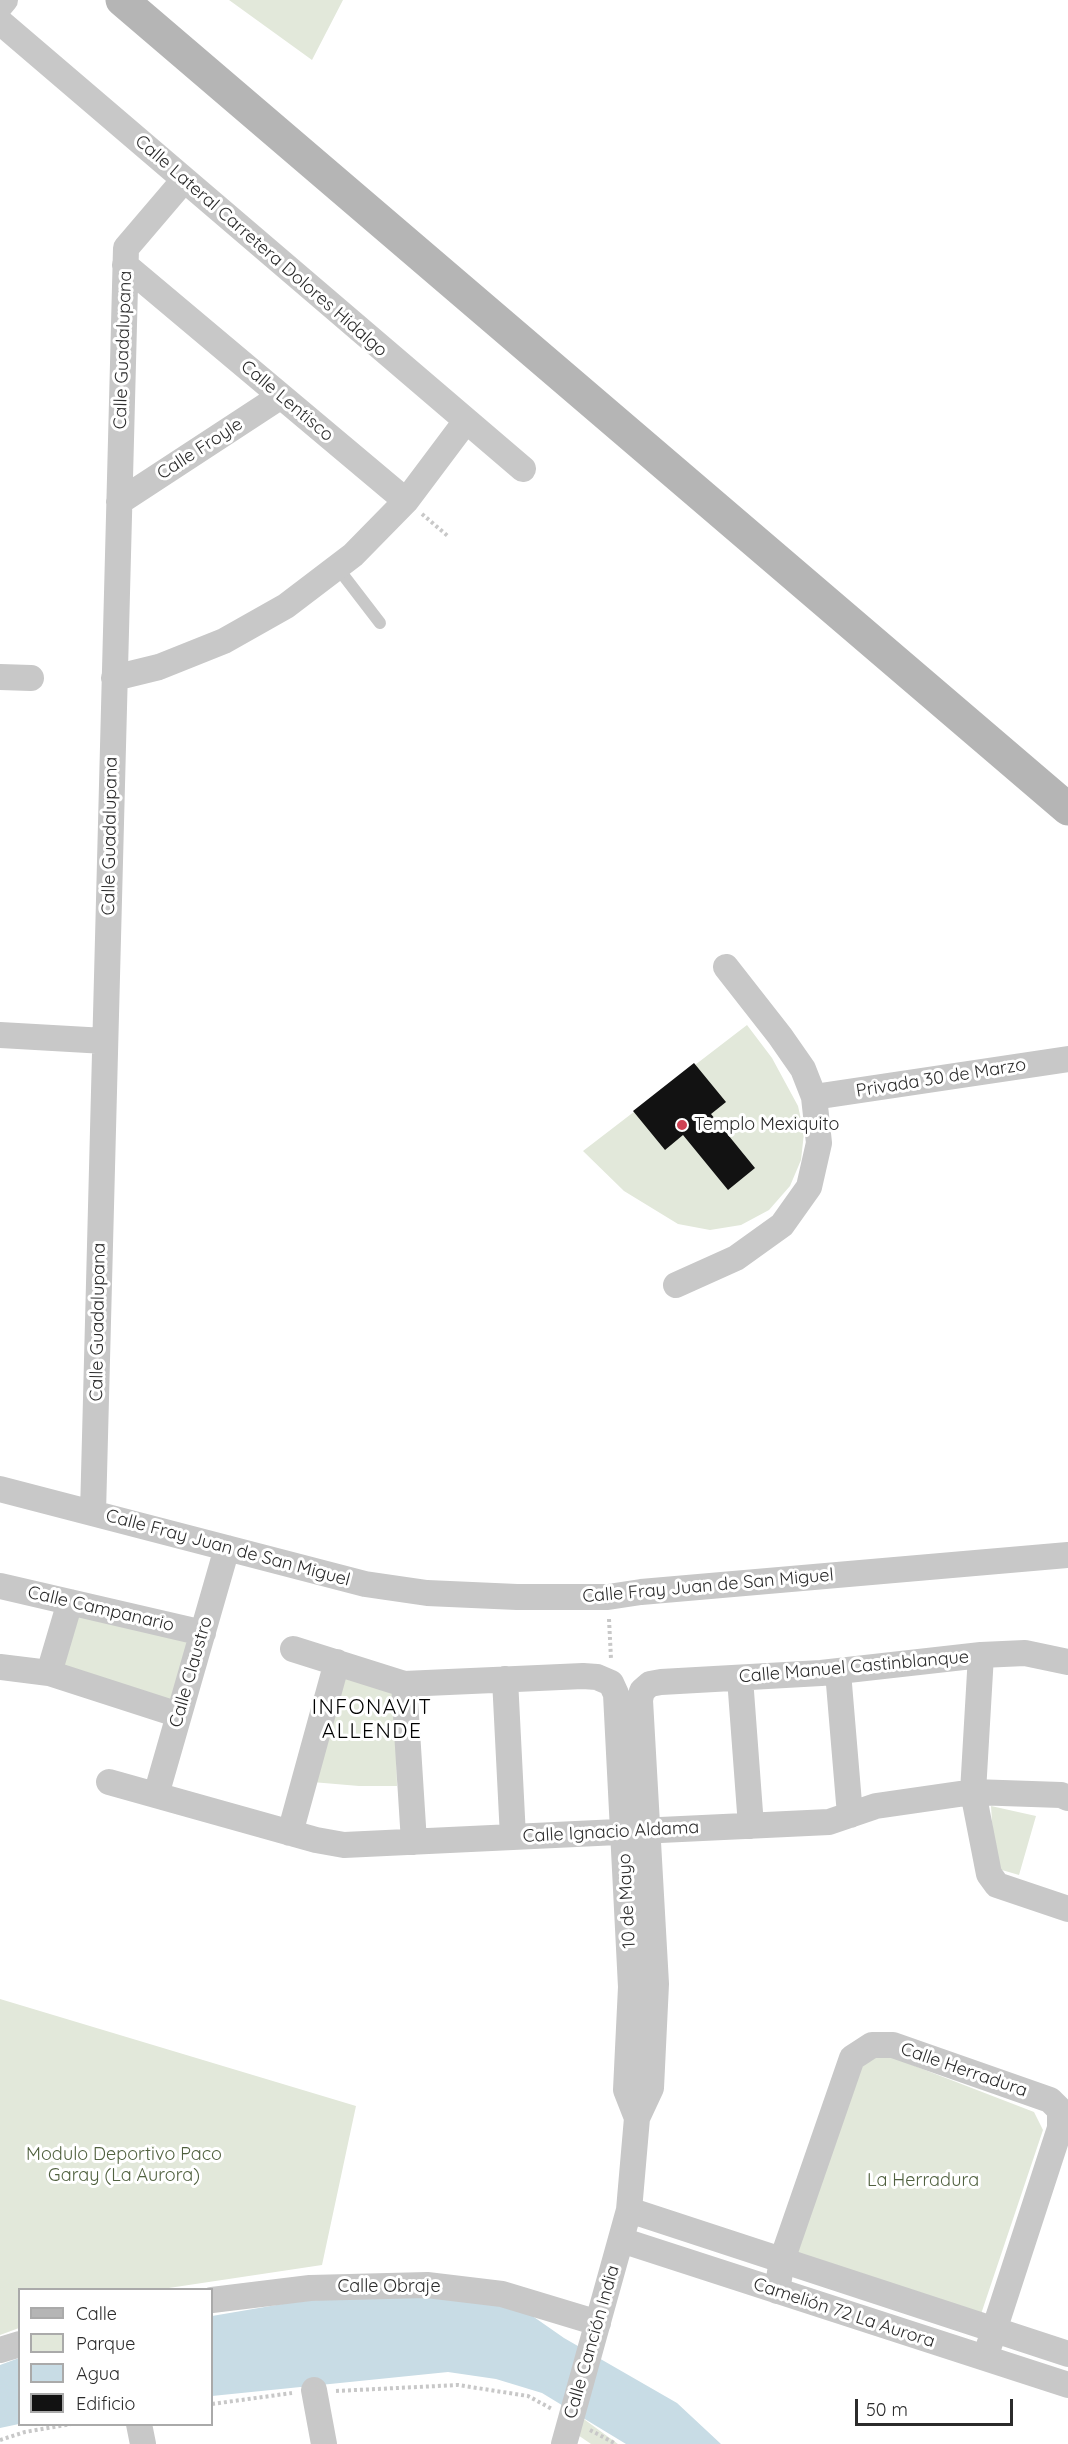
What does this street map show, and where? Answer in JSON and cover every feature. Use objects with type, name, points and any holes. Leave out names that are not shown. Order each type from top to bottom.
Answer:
[{"type":"main road","points":[[122,0],[1068,809]]},
{"type":"street","points":[[0,6],[5,0]]},
{"type":"street","name":"Calle Lateral Carretera Dolores Hidalgo","points":[[0,22],[523,469]]},
{"type":"street","name":"Calle Guadalupana","points":[[93,1513],[126,248],[184,180]]},
{"type":"street","name":"Calle Lentisco","points":[[125,265],[406,501]]},
{"type":"street","name":"Calle Froyle","points":[[119,502],[281,396]]},
{"type":"street","points":[[114,678],[159,667],[224,641],[286,606],[353,555],[406,501],[466,420]]},
{"type":"street","points":[[0,677],[31,678]]},
{"type":"street","points":[[676,1285],[736,1258],[782,1225],[809,1187],[819,1143],[814,1097],[803,1069],[726,967]]},
{"type":"street","points":[[0,1035],[105,1041]]},
{"type":"street","name":"Privada 30 de Marzo","points":[[814,1097],[1068,1059]]},
{"type":"street","name":"Calle Fray Juan de San Miguel","points":[[0,1489],[365,1584],[427,1593],[518,1597],[608,1597],[641,1592],[1068,1555]]},
{"type":"street","name":"Calle Claustro","points":[[156,1795],[227,1548]]},
{"type":"street","name":"Calle Campanario","points":[[0,1586],[203,1633]]},
{"type":"street","points":[[49,1673],[70,1602]]},
{"type":"street","points":[[293,1649],[404,1684],[583,1676],[597,1677],[611,1683]]},
{"type":"street","name":"Calle Manuel Castinblanque","points":[[642,1691],[650,1684],[661,1682],[838,1672],[981,1655],[1025,1653],[1068,1662]]},
{"type":"street","points":[[981,1655],[973,1792],[988,1874],[997,1885],[1068,1909]]},
{"type":"street","points":[[291,1833],[337,1662]]},
{"type":"street","points":[[0,1667],[49,1673],[179,1715]]},
{"type":"street","points":[[838,1672],[850,1815]]},
{"type":"street","points":[[741,1678],[751,1826]]},
{"type":"street","points":[[505,1679],[513,1837]]},
{"type":"street","name":"10 de Mayo","points":[[611,1683],[616,1694],[656,1984],[642,2007],[651,2088],[637,2118],[629,2210],[621,2241]]},
{"type":"street","points":[[404,1684],[414,1842]]},
{"type":"street","name":"10 de Mayo","points":[[636,1831],[642,1691]]},
{"type":"street","name":"Calle Ignacio Aldama","points":[[109,1782],[291,1833],[344,1845],[829,1822],[876,1806],[973,1792],[1066,1789]]},
{"type":"street","name":"Calle Herradura","points":[[777,2291],[782,2260],[852,2058],[872,2045],[893,2045],[1050,2100],[1060,2110],[1060,2128],[985,2358]]},
{"type":"street","name":"Camelión 72 La Aurora","points":[[629,2210],[1068,2354]]},
{"type":"street","name":"Camelión 72 La Aurora","points":[[621,2241],[1068,2385]]},
{"type":"street","name":"Calle Canción India","points":[[567,2434],[621,2241]]},
{"type":"street","name":"Calle Obraje","points":[[213,2300],[310,2288],[427,2285],[502,2294],[598,2323]]},
{"type":"street","points":[[0,2350],[18,2345]]},
{"type":"street","points":[[315,2390],[324,2444]]},
{"type":"street","points":[[139,2426],[142,2444]]},
{"type":"lane","points":[[337,567],[380,623]]},
{"type":"path","points":[[406,501],[449,537]]},
{"type":"path","points":[[608,1597],[611,1683]]},
{"type":"path","points":[[213,2404],[315,2390],[458,2385],[528,2396],[567,2434]]},
{"type":"path","points":[[0,2440],[25,2432],[60,2426]]},
{"type":"green space","points":[[229,0],[343,0],[312,60]]},
{"type":"green space","points":[[747,1025],[772,1058],[798,1106],[804,1133],[801,1160],[790,1186],[769,1210],[741,1225],[710,1230],[678,1224],[624,1191],[583,1151]]},
{"type":"green space","points":[[75,1603],[195,1637],[175,1701],[51,1667]]},
{"type":"green space","points":[[341,1664],[395,1687],[397,1786],[312,1782]]},
{"type":"green space","points":[[991,1806],[1036,1816],[1019,1875],[995,1868]]},
{"type":"green space","name":"Modulo Deportivo Paco Garay (La Aurora)","points":[[0,1999],[356,2106],[322,2265],[169,2288],[18,2288],[18,2328],[0,2335]]},
{"type":"green space","name":"La Herradura","points":[[881,2053],[1034,2112],[1043,2130],[979,2320],[792,2254],[862,2064]]},
{"type":"green space","points":[[581,2417],[618,2444],[591,2444],[575,2433]]},
{"type":"water","points":[[419,2292],[521,2308],[564,2338],[677,2403],[721,2444],[626,2444],[542,2393],[496,2379],[448,2372],[213,2396],[213,2316],[294,2302]]},
{"type":"water","points":[[18,2358],[18,2424],[0,2428],[0,2365]]},
{"type":"building","name":"Templo Mexiquito","points":[[694,1063],[726,1102],[711,1114],[755,1168],[728,1190],[683,1135],[665,1150],[633,1111]]},
{"type":"place","name":"Templo Mexiquito","points":[[682,1125]]},
{"type":"district","name":"INFONAVIT ALLENDE","points":[[372,1720]]}]
